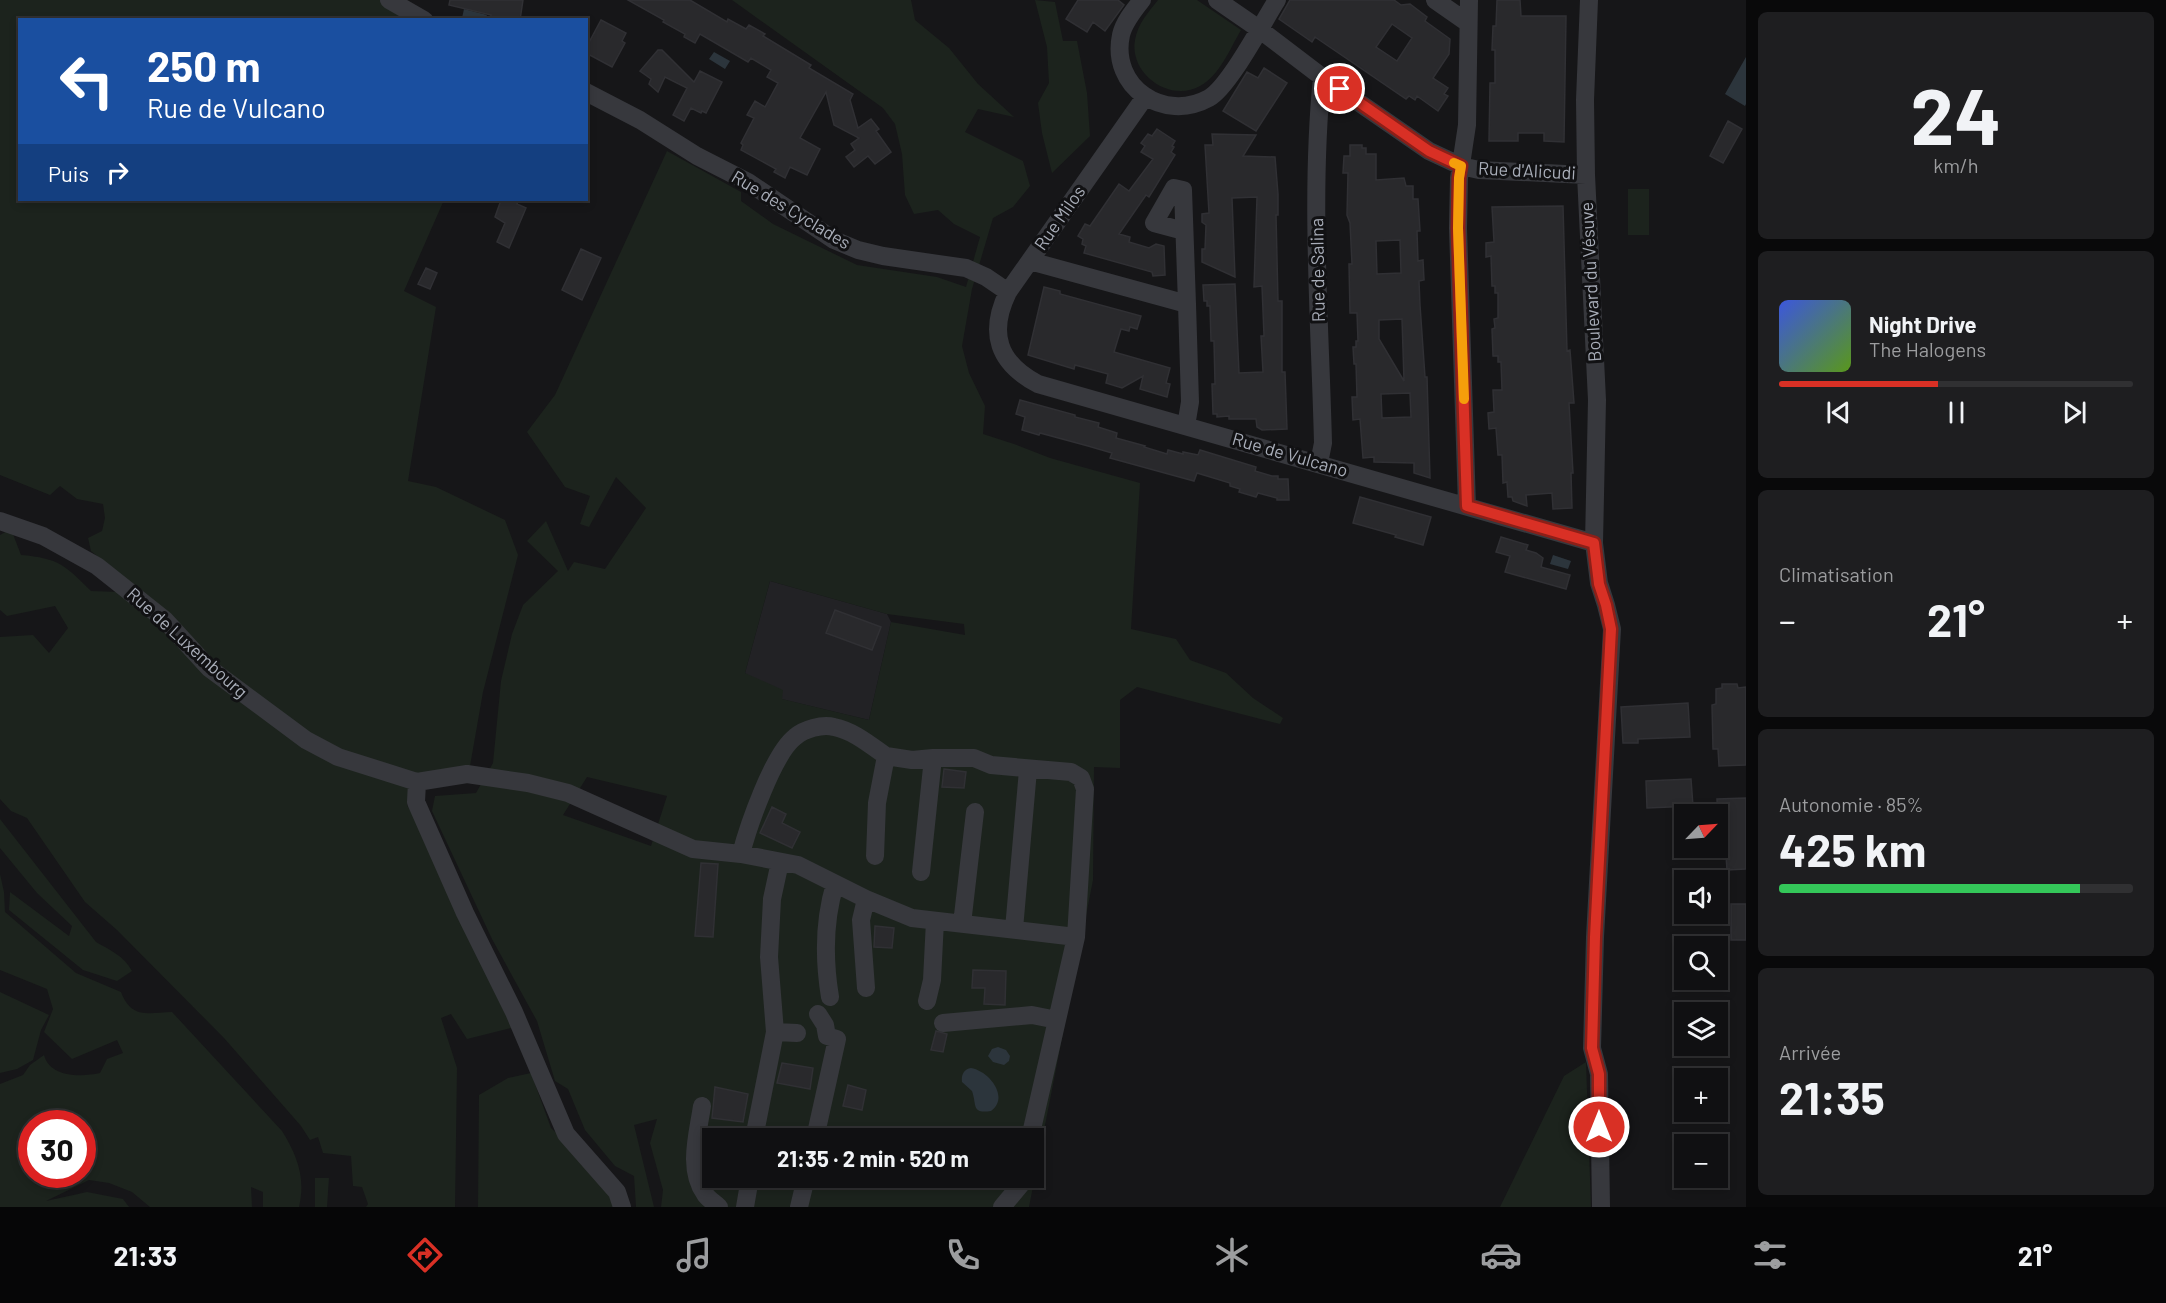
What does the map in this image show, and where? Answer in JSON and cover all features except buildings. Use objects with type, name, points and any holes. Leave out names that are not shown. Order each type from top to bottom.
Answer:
[{"type":"street","points":[[389,0],[420,18]]},
{"type":"street","points":[[1142,0],[1131,14],[1121,35],[1120,58],[1128,80],[1145,97],[1166,106],[1190,106],[1211,97],[1227,80],[1277,0]]},
{"type":"street","name":"Rue d'Alicudi","points":[[1217,0],[1322,77],[1429,151],[1461,166],[1479,170],[1586,175]]},
{"type":"street","points":[[1435,0],[1468,23]]},
{"type":"street","points":[[1467,506],[1458,228],[1459,178],[1467,125],[1469,0]]},
{"type":"street","name":"Boulevard du Vésuve","points":[[1589,0],[1585,100],[1586,175],[1597,400],[1594,543],[1595,564],[1611,629],[1595,937],[1592,1048],[1599,1074],[1601,1207]]},
{"type":"street","name":"Rue de Salina","points":[[1319,463],[1323,443],[1317,216],[1318,117],[1322,77]]},
{"type":"street","name":"Rue des Cyclades","points":[[588,93],[640,120],[697,156],[748,182],[834,240],[858,250],[883,256],[966,268],[986,277],[1008,292]]},
{"type":"street","name":"Rue Milos","points":[[1000,346],[997,327],[1000,309],[1008,292],[1145,97]]},
{"type":"street","points":[[1184,231],[1190,402],[1186,426]]},
{"type":"street","points":[[1030,261],[1187,304]]},
{"type":"street","name":"Rue de Vulcano","points":[[1000,346],[1009,362],[1022,375],[1038,384],[1594,543]]},
{"type":"street","name":"Rue de Luxembourg","points":[[0,521],[43,536],[97,566],[165,620],[209,668],[306,740],[338,757],[417,782],[467,774],[528,783],[568,794],[693,849],[741,854],[798,865],[866,899],[912,918],[1076,937]]},
{"type":"street","points":[[741,854],[748,824],[778,760],[794,737],[811,728],[833,726],[856,735],[886,756],[912,760],[974,758],[991,765],[1071,772],[1081,778],[1085,789],[1076,937],[1032,1128]]},
{"type":"street","points":[[875,856],[877,803],[886,756]]},
{"type":"street","points":[[921,872],[933,758]]},
{"type":"street","points":[[1014,929],[1028,770]]},
{"type":"street","points":[[417,782],[416,802],[465,913],[514,1012],[566,1134],[617,1192],[622,1207]]},
{"type":"street","points":[[962,924],[975,812]]},
{"type":"street","points":[[756,1128],[775,1032],[769,957],[772,899],[780,861]]},
{"type":"street","points":[[830,997],[826,976],[828,907],[835,884]]},
{"type":"street","points":[[866,899],[861,920],[866,988]]},
{"type":"street","points":[[927,1001],[932,980],[934,921]]},
{"type":"street","points":[[817,1128],[837,1039],[827,1036],[825,1025],[818,1014]]},
{"type":"street","points":[[944,1023],[1032,1014],[1057,1020]]},
{"type":"street","points":[[775,1032],[797,1033]]},
{"type":"street","points":[[702,1106],[696,1148],[696,1175],[705,1195],[719,1207]]},
{"type":"street","points":[[746,1207],[749,1188]]},
{"type":"street","points":[[799,1207],[804,1188]]},
{"type":"street","points":[[1002,1207],[1017,1188]]},
{"type":"street","points":[[1020,1207],[1022,1188]]},
{"type":"shaded area","points":[[0,0],[393,0],[426,18],[18,18],[18,201],[444,201],[404,291],[436,307],[408,481],[436,487],[505,520],[518,555],[483,692],[470,766],[418,774],[362,760],[305,735],[210,663],[166,613],[91,551],[88,538],[102,531],[105,518],[103,504],[77,499],[60,486],[50,495],[0,475]]},
{"type":"shaded area","points":[[732,0],[911,0],[915,20],[949,48],[978,84],[1014,117],[978,109],[965,132],[1023,161],[1030,186],[1013,207],[993,218],[972,289],[962,346],[969,373],[985,406],[983,434],[1050,458],[1140,483],[1131,629],[1176,639],[1190,660],[1226,673],[1253,698],[1283,718],[1280,724],[1137,687],[1120,700],[1120,768],[1094,767],[1093,880],[1044,1130],[1044,1128],[702,1128],[702,1188],[1033,1188],[1029,1207],[661,1207],[663,1190],[650,1143],[657,1119],[634,1125],[654,1207],[636,1207],[634,1176],[615,1166],[585,1130],[568,1089],[555,1081],[537,1021],[492,939],[432,811],[435,796],[476,793],[493,763],[501,681],[512,634],[523,605],[558,571],[527,541],[546,521],[568,571],[574,562],[605,569],[646,508],[616,477],[589,527],[580,524],[590,496],[565,487],[527,432],[555,395],[667,151],[741,192],[741,201],[773,224],[857,265],[937,277],[966,287],[980,237],[954,224],[938,210],[914,214],[905,195],[902,154],[895,124],[883,108]],"holes":[[[770,581],[887,614],[964,624],[965,635],[891,622],[869,720],[782,699],[783,690],[745,673]],[[587,777],[667,796],[651,846],[563,815]]]},
{"type":"shaded area","points":[[1035,0],[1055,2],[1063,41],[1077,41],[1087,93],[1090,136],[1052,173],[1042,133],[1038,103],[1049,83],[1047,47]]},
{"type":"shaded area","points":[[1158,0],[1197,0],[1241,30],[1213,76],[1200,86],[1176,91],[1165,88],[1145,74],[1138,64],[1135,52],[1136,34],[1144,18]]},
{"type":"shaded area","points":[[464,9],[487,15],[486,18],[462,18]]},
{"type":"shaded area","points":[[714,52],[730,61],[725,69],[709,59]]},
{"type":"shaded area","points":[[1746,57],[1746,104],[1745,106],[1725,94]]},
{"type":"shaded area","points":[[1628,189],[1649,189],[1649,235],[1628,235]]},
{"type":"shaded area","points":[[11,529],[21,555],[44,558],[61,565],[91,591],[119,592],[256,711],[411,787],[407,805],[426,836],[515,1027],[467,1039],[451,1014],[441,1018],[457,1068],[455,1207],[366,1207],[368,1204],[362,1187],[353,1186],[351,1156],[323,1153],[318,1137],[310,1140],[301,1126],[224,1038],[117,930],[85,902],[27,818],[11,811],[0,799],[0,637],[33,635],[49,653],[68,628],[55,606],[7,616],[0,610],[0,535]]},
{"type":"shaded area","points":[[1553,555],[1571,561],[1568,569],[1550,564]]},
{"type":"shaded area","points":[[770,581],[887,614],[891,622],[869,720],[781,699],[745,673]]},
{"type":"shaded area","points":[[0,819],[96,942],[121,957],[132,971],[117,981],[83,970],[9,910],[10,892],[69,936],[72,926],[37,893],[0,848]]},
{"type":"shaded area","points":[[0,874],[5,912],[76,973],[121,992],[125,1001],[135,1010],[141,1013],[172,1012],[282,1131],[299,1167],[301,1196],[299,1207],[263,1207],[263,1192],[251,1187],[252,1207],[150,1207],[132,1192],[109,1183],[96,1181],[96,1110],[18,1110],[18,1188],[73,1188],[46,1201],[87,1192],[123,1199],[129,1207],[0,1207],[0,1084],[23,1075],[30,1065],[44,1055],[47,1063],[60,1072],[84,1075],[100,1073],[107,1059],[123,1053],[117,1040],[72,1059],[44,1032],[53,1009],[47,989],[0,970]]},
{"type":"shaded area","points":[[0,992],[49,1015],[41,1030],[33,1060],[17,1069],[0,1073]]},
{"type":"shaded area","points":[[998,1047],[1006,1050],[1010,1056],[1009,1061],[1004,1065],[993,1062],[988,1056],[992,1049]]},
{"type":"shaded area","points":[[1586,1062],[1591,1207],[1500,1207],[1564,1076]]},
{"type":"shaded area","points":[[971,1068],[984,1074],[995,1085],[998,1099],[991,1111],[978,1110],[972,1091],[962,1082],[964,1073]]},
{"type":"shaded area","points":[[531,1073],[551,1128],[594,1169],[617,1207],[478,1207],[479,1095],[508,1078]]},
{"type":"shaded area","points":[[315,1178],[329,1178],[327,1207],[315,1207]]},
{"type":"slow traffic","points":[[1454,163],[1461,166],[1458,228],[1464,399]]},
{"type":"route","points":[[1340,89],[1429,151],[1461,166],[1458,228],[1467,506],[1594,543],[1595,564],[1611,629],[1595,937],[1592,1048],[1599,1074],[1599,1127]]}]
